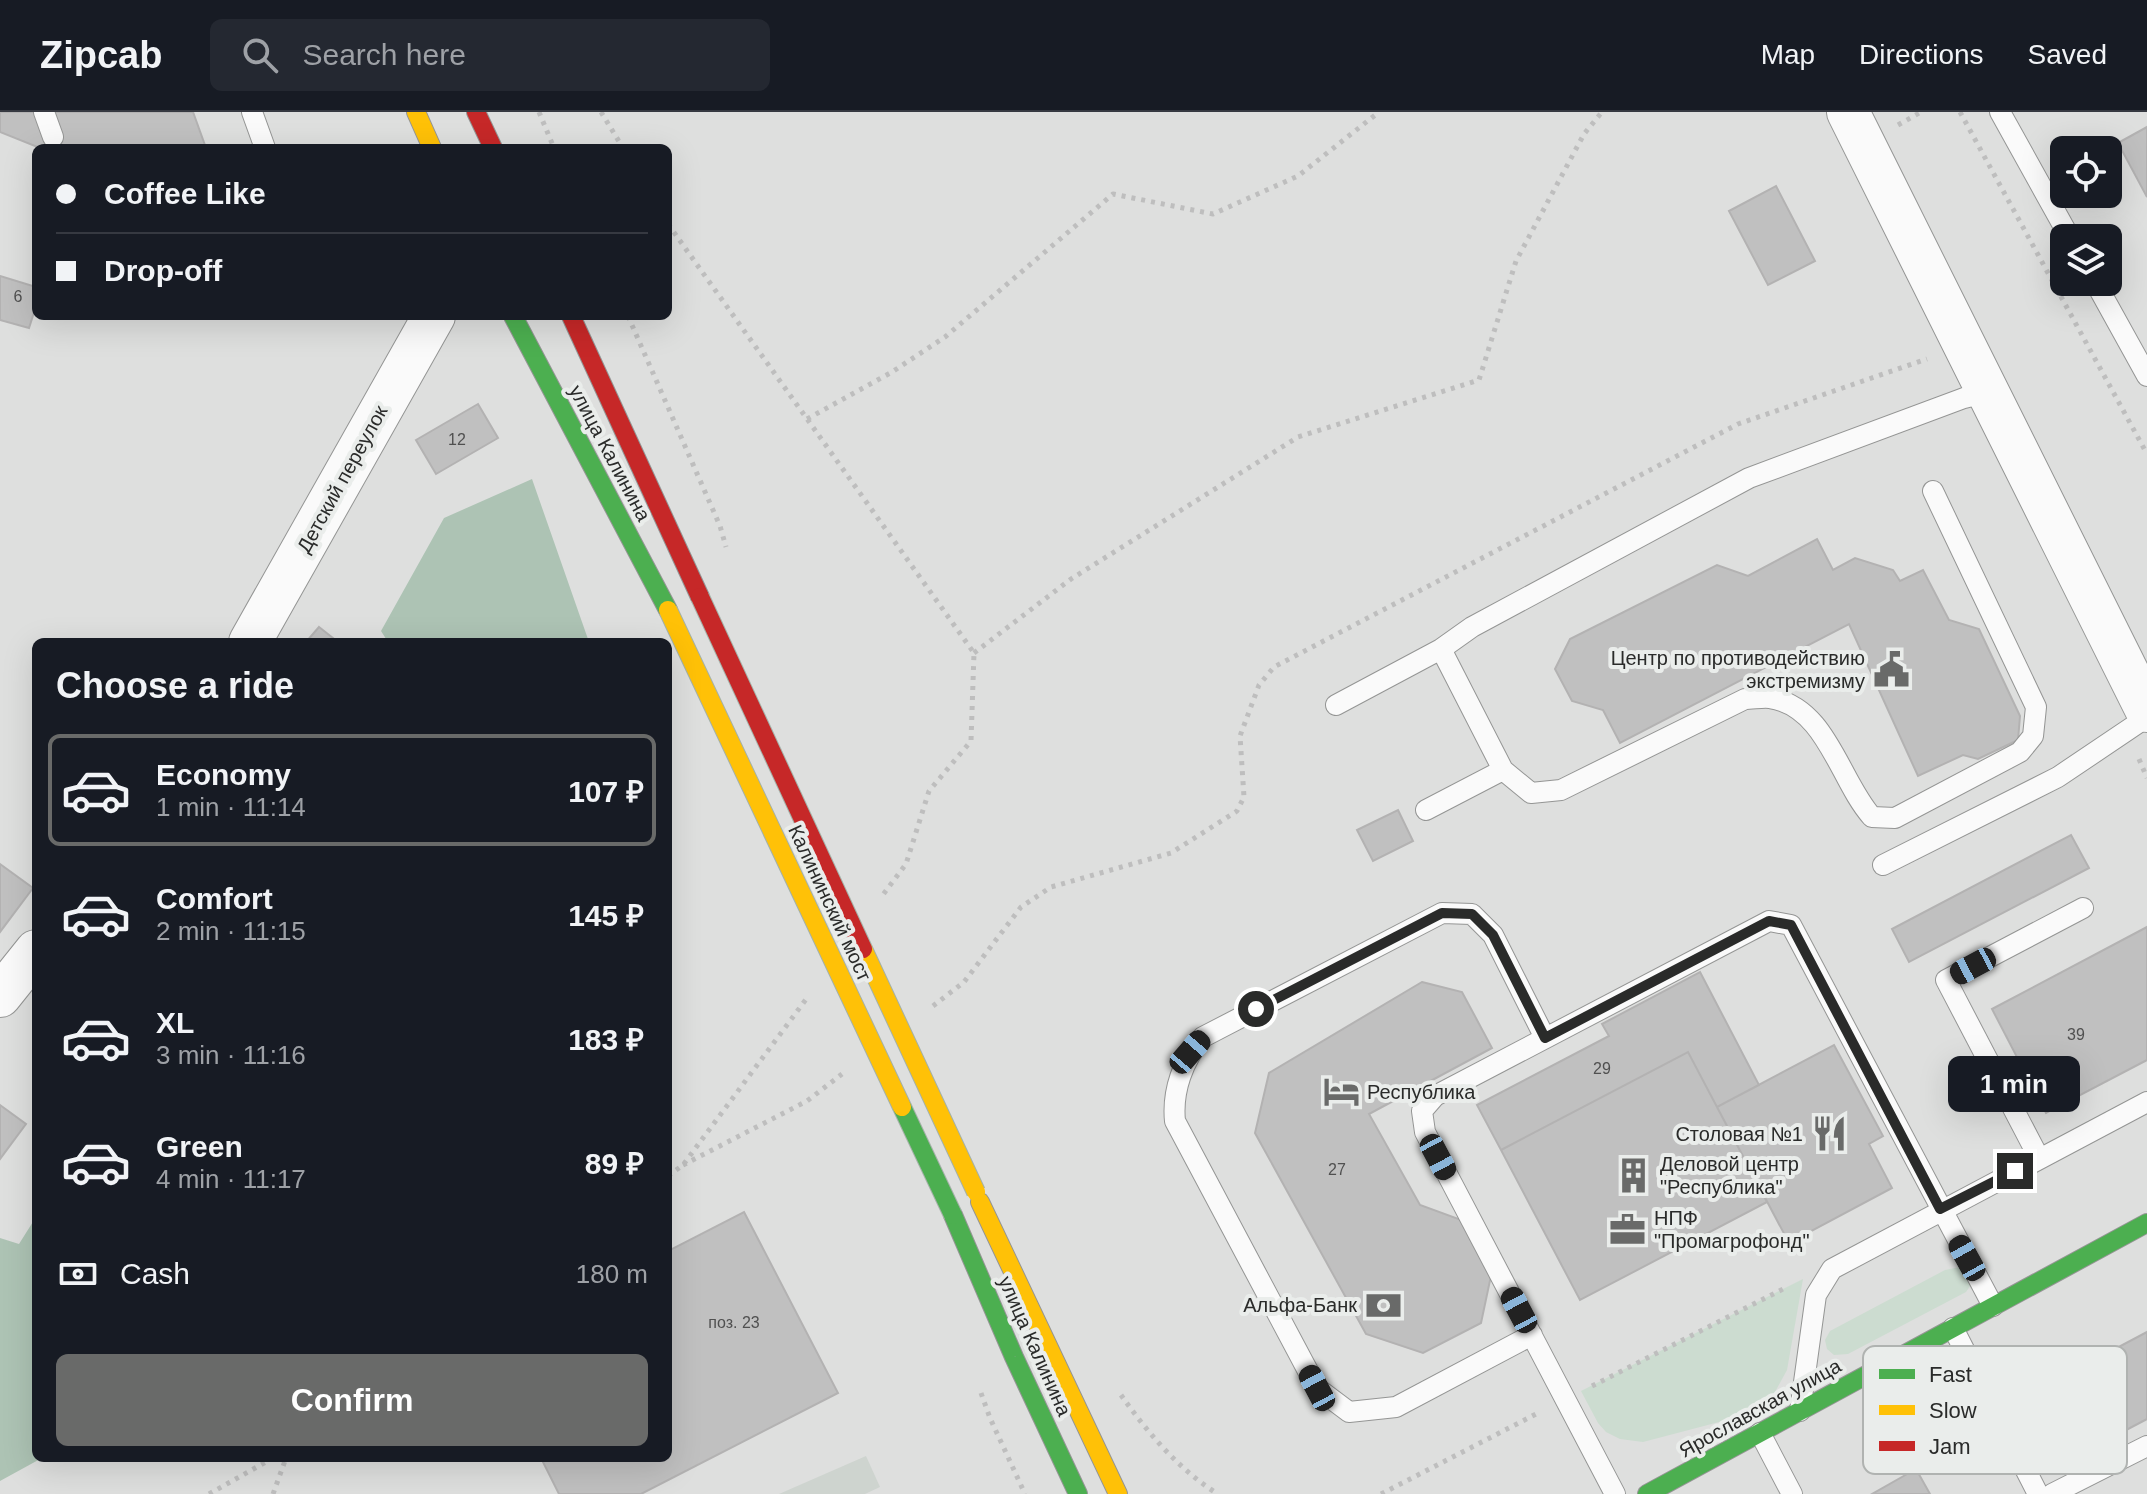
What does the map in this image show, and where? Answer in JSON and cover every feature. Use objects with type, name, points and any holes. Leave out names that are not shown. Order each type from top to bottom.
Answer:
[{"type":"main road","points":[[416,112],[430,144]]},
{"type":"main road","points":[[476,112],[491,144]]},
{"type":"main road","name":"улица Калинина","points":[[515,320],[668,610]]},
{"type":"main road","name":"улица Калинина","points":[[573,320],[700,597]]},
{"type":"main road","name":"Калининский мост","points":[[700,597],[1118,1494]]},
{"type":"main road","name":"Калининский мост","points":[[668,610],[953,1215]]},
{"type":"main road","name":"улица Калинина","points":[[953,1215],[1078,1494]]},
{"type":"main road","name":"Ярославская улица","points":[[1920,1346],[2147,1223]]},
{"type":"main road","name":"Ярославская улица","points":[[1647,1494],[1863,1377]]},
{"type":"main road","points":[[1108,1474],[1138,1494]]},
{"type":"street","points":[[1848,112],[2147,714]]},
{"type":"street","name":"Детский переулок","points":[[252,638],[432,320]]},
{"type":"street","points":[[0,996],[32,956]]},
{"type":"lane","points":[[44,112],[53,137]]},
{"type":"lane","points":[[252,112],[264,144]]},
{"type":"lane","points":[[2000,112],[2062,224]]},
{"type":"lane","points":[[2103,296],[2147,376]]},
{"type":"lane","points":[[1336,705],[1441,649],[1472,627],[1749,478],[1964,398],[1988,392]]},
{"type":"lane","points":[[1441,649],[1503,770],[1531,793],[1561,790],[1745,699],[1770,698],[1800,710],[1823,736],[1861,804],[1872,817],[1895,818],[2020,752],[2033,736],[2036,707],[1933,491]]},
{"type":"lane","points":[[1883,865],[2058,777],[2147,714]]},
{"type":"lane","points":[[1426,810],[1503,770]]},
{"type":"lane","points":[[2039,1158],[1946,980],[2083,908]]},
{"type":"lane","points":[[1532,1335],[1396,1407],[1349,1412],[1317,1388],[1175,1121],[1173,1100],[1190,1052],[1203,1037],[1442,913],[1472,914],[1493,935],[1545,1038]]},
{"type":"lane","points":[[1615,1494],[1425,1132],[1422,1111],[1435,1096],[1769,921],[1791,925],[1993,1306]]},
{"type":"lane","points":[[1800,1411],[1816,1295],[1832,1269],[1940,1209],[2147,1102]]},
{"type":"lane","points":[[1953,1328],[1962,1346]]},
{"type":"lane","points":[[1760,1433],[1792,1494]]},
{"type":"lane","points":[[2127,1456],[2147,1446]]},
{"type":"lane","points":[[1689,1473],[1700,1494]]},
{"type":"lane","points":[[2028,1474],[2038,1494]]},
{"type":"lane","points":[[2052,1494],[2092,1474]]},
{"type":"path","points":[[539,112],[552,144]]},
{"type":"path","points":[[601,112],[621,144]]},
{"type":"path","points":[[807,419],[892,372],[945,337],[1113,194],[1213,214],[1298,176],[1379,112]]},
{"type":"path","points":[[672,230],[974,653],[1071,579],[1298,437],[1479,380],[1516,261],[1584,134],[1602,112]]},
{"type":"path","points":[[1960,112],[2147,454]]},
{"type":"path","points":[[630,320],[720,526],[728,554]]},
{"type":"path","points":[[928,1009],[964,982],[1021,907],[1051,887],[1171,853],[1237,811],[1244,797],[1240,736],[1259,685],[1274,667],[1738,424],[1939,355]]},
{"type":"path","points":[[683,1165],[807,1101],[844,1074]]},
{"type":"path","points":[[1581,1391],[1803,1279],[1832,1269]]},
{"type":"path","points":[[1120,1394],[1145,1430],[1205,1486],[1218,1494]]},
{"type":"path","points":[[1381,1494],[1544,1410]]},
{"type":"path","points":[[209,1494],[266,1462]]},
{"type":"path","points":[[273,1494],[285,1462]]},
{"type":"shaded area","points":[[866,1456],[880,1487],[865,1494],[779,1494]]},
{"type":"green space","points":[[532,479],[588,638],[385,638],[381,631],[444,518]]},
{"type":"green space","points":[[32,1223],[32,1462],[35,1462],[0,1481],[0,1238],[19,1244]]},
{"type":"green space","points":[[1960,1267],[1973,1282],[1966,1292],[1848,1354],[1834,1355],[1827,1349],[1825,1340],[1830,1331],[1945,1270]]},
{"type":"green space","points":[[1803,1279],[1787,1370],[1775,1392],[1762,1405],[1742,1416],[1643,1442],[1620,1439],[1606,1432],[1598,1423],[1581,1391]]},
{"type":"building","points":[[0,112],[193,112],[205,144],[32,145],[0,132]]},
{"type":"building","points":[[2147,127],[2147,197],[2122,150],[2122,141]]},
{"type":"building","points":[[1776,186],[1815,261],[1768,285],[1729,211]]},
{"type":"building","points":[[0,276],[32,286],[29,328],[0,320]]},
{"type":"building","points":[[478,404],[498,438],[436,474],[416,440]]},
{"type":"building","points":[[1817,539],[1833,570],[1855,558],[1893,570],[1900,581],[1923,570],[1949,620],[1979,629],[2020,716],[2018,740],[1978,759],[1963,755],[1918,776],[1849,624],[1620,743],[1603,710],[1572,701],[1555,669],[1570,639],[1717,565],[1748,576]]},
{"type":"building","points":[[319,627],[333,638],[309,638]]},
{"type":"building","points":[[1398,810],[1413,841],[1373,861],[1357,830]]},
{"type":"building","points":[[2071,835],[2089,868],[1909,962],[1892,929]]},
{"type":"building","points":[[0,864],[32,889],[0,932]]},
{"type":"building","points":[[2147,927],[2147,1060],[2046,1113],[1992,1009]]},
{"type":"building","points":[[1700,972],[1759,1085],[1717,1107],[1688,1052],[1501,1150],[1477,1105],[1609,1036],[1602,1024]]},
{"type":"building","points":[[1422,982],[1462,992],[1492,1048],[1369,1114],[1420,1205],[1464,1221],[1492,1271],[1481,1323],[1423,1353],[1366,1334],[1255,1133],[1269,1073]]},
{"type":"building","points":[[1834,1045],[1883,1136],[1869,1144],[1892,1188],[1789,1243],[1717,1107]]},
{"type":"building","name":"Деловой центр \"Республика\"","points":[[1688,1052],[1767,1202],[1580,1300],[1501,1150]]},
{"type":"building","points":[[0,1105],[26,1124],[0,1159]]},
{"type":"building","points":[[744,1212],[838,1393],[641,1494],[559,1494],[543,1462],[672,1462],[672,1249]]},
{"type":"building","points":[[2147,1332],[2147,1419],[2127,1430],[2127,1346],[2121,1346]]},
{"type":"building","points":[[1907,1474],[1919,1474],[1930,1494],[1872,1494]]},
{"type":"traffic: fast","points":[[515,320],[668,610]]},
{"type":"traffic: fast","points":[[902,1107],[953,1215]]},
{"type":"traffic: fast","points":[[953,1215],[1078,1494]]},
{"type":"traffic: fast","points":[[1920,1346],[2147,1223]]},
{"type":"traffic: fast","points":[[1647,1494],[1863,1377]]},
{"type":"traffic: slow","points":[[416,112],[430,144]]},
{"type":"traffic: slow","points":[[668,610],[902,1107]]},
{"type":"traffic: slow","points":[[863,949],[976,1192]]},
{"type":"traffic: slow","points":[[980,1202],[1118,1494]]},
{"type":"traffic: jam","points":[[476,112],[491,144]]},
{"type":"traffic: jam","points":[[573,320],[700,597]]},
{"type":"traffic: jam","points":[[700,597],[863,949]]},
{"type":"place","name":"Центр по противодействию экстремизму","points":[[1891,670]]},
{"type":"place","name":"Республика","points":[[1341,1092]]},
{"type":"place","name":"Столовая №1","points":[[1829,1134]]},
{"type":"place","name":"Деловой центр \"Республика\"","points":[[1634,1176]]},
{"type":"place","name":"НПФ \"Промагрофонд\"","points":[[1628,1230]]},
{"type":"place","name":"Альфа-Банк","points":[[1383,1305]]},
{"type":"route","points":[[1256,1009],[1442,913],[1472,914],[1493,935],[1545,1038],[1769,921],[1791,925],[1940,1209],[2015,1171]]}]
